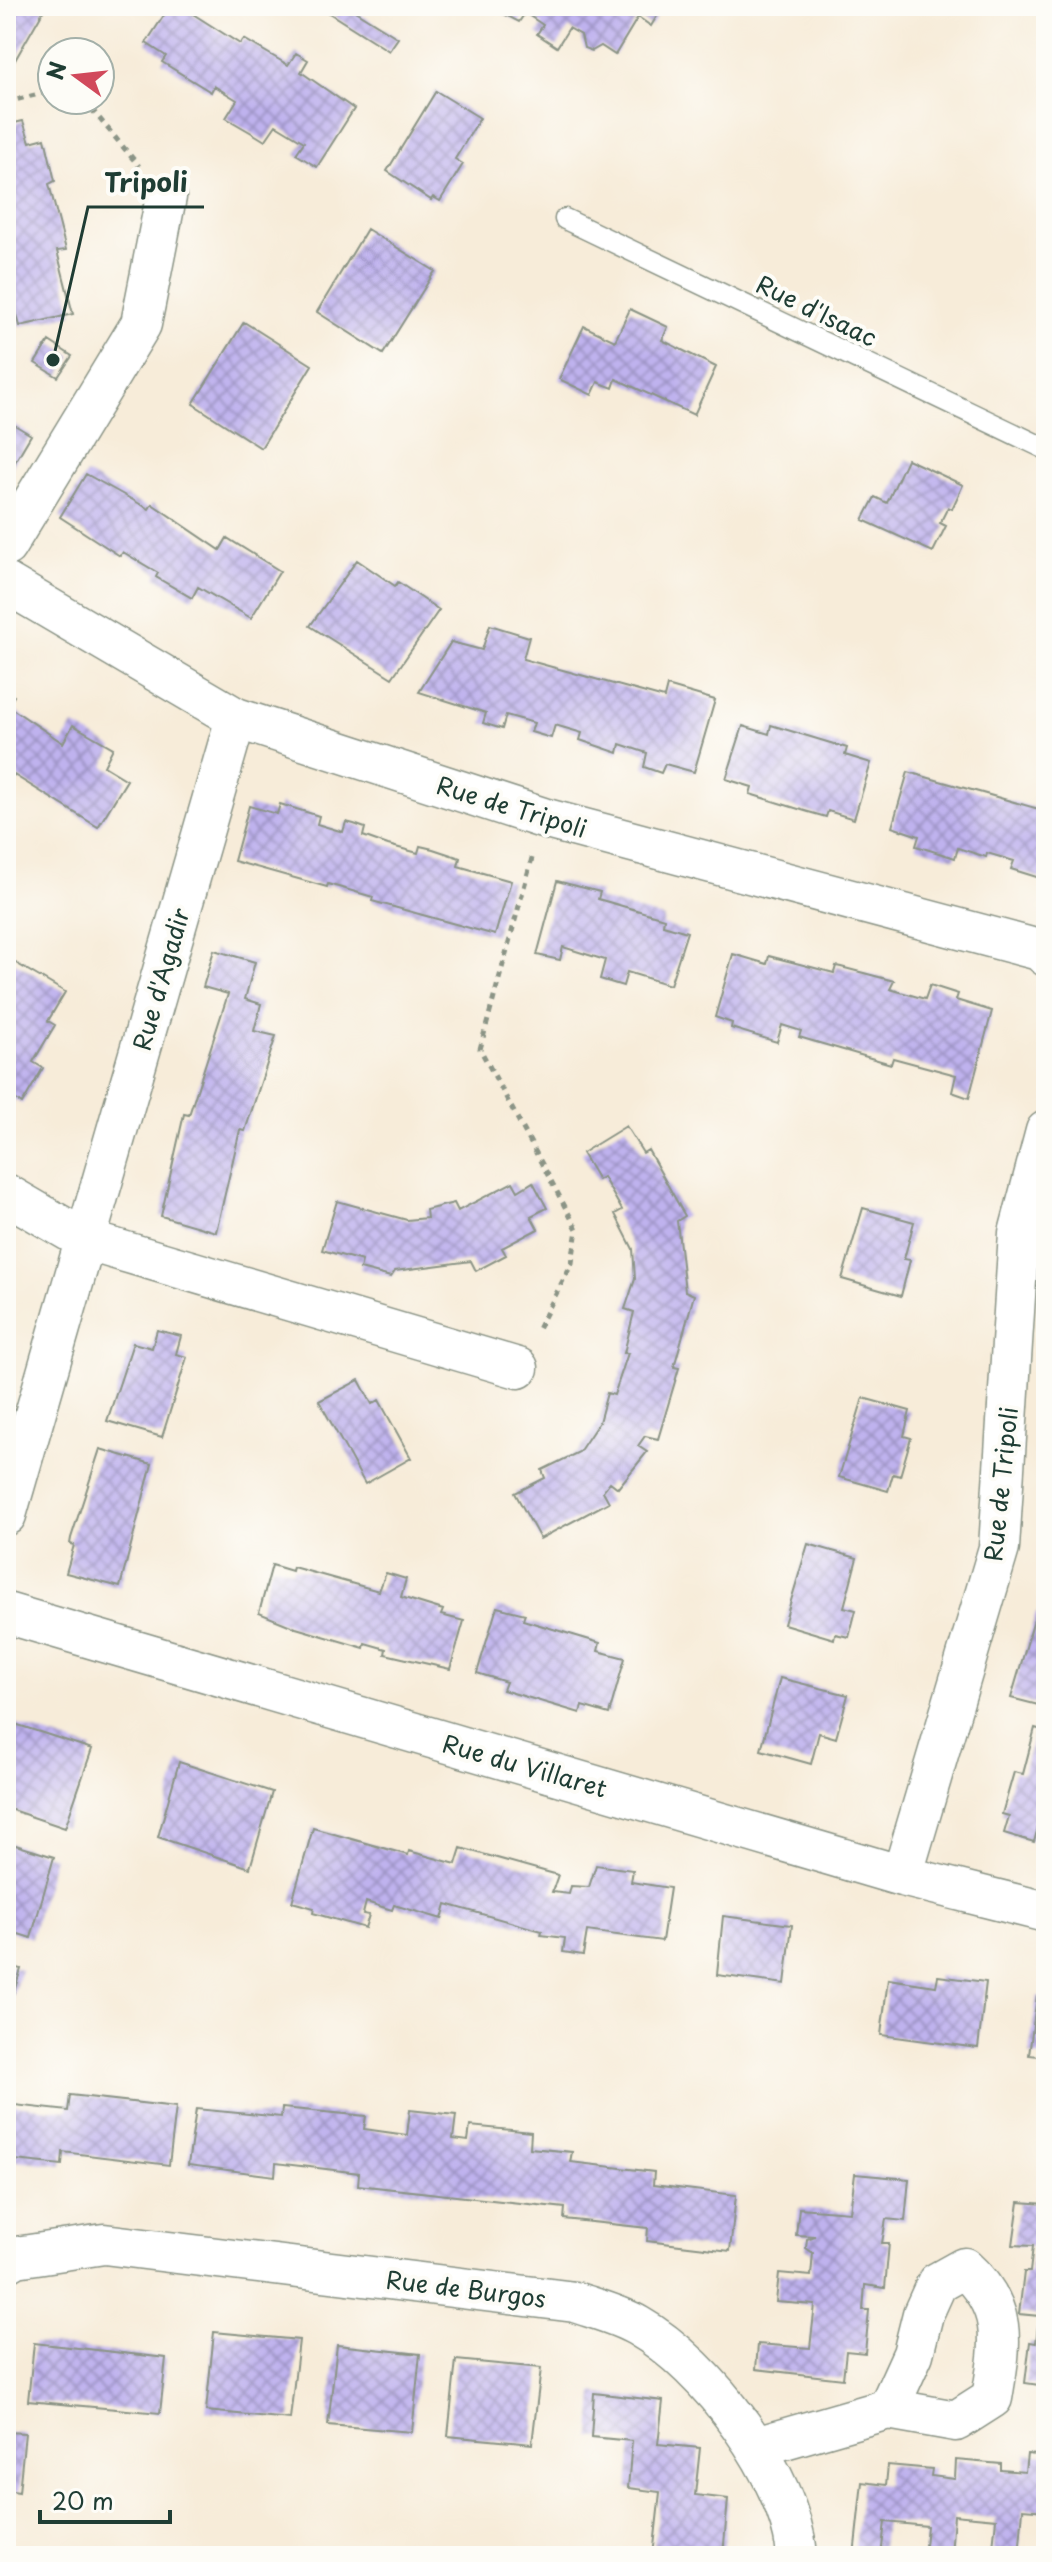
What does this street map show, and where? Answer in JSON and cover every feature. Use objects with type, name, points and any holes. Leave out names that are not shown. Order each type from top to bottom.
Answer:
[{"type":"street","points":[[6,546],[141,324],[166,197]]},
{"type":"street","name":"Rue de Tripoli","points":[[6,583],[236,718],[543,818],[1039,950],[1046,956]]},
{"type":"street","name":"Rue d'Agadir","points":[[6,1515],[236,718]]},
{"type":"street","name":"Rue de Tripoli","points":[[902,1876],[999,1548],[1019,1233],[1046,1131]]},
{"type":"street","points":[[6,1194],[85,1240],[518,1368]]},
{"type":"street","name":"Rue du Villaret","points":[[6,1613],[902,1876],[1046,1912]]},
{"type":"street","name":"Rue de Burgos","points":[[6,2263],[16,2257],[104,2244],[575,2302],[637,2325],[689,2363],[756,2447],[795,2531],[797,2556]]},
{"type":"street","points":[[756,2447],[888,2409]]},
{"type":"lane","name":"Rue d'Isaac","points":[[565,219],[1046,449]]},
{"type":"path","points":[[6,102],[36,95]]},
{"type":"path","points":[[98,116],[166,197]]},
{"type":"path","points":[[518,1368],[572,1263],[577,1229],[480,1049],[543,818]]},
{"type":"building","points":[[6,6],[46,6],[10,69],[6,67]]},
{"type":"building","points":[[170,6],[198,6],[193,14],[240,44],[244,39],[288,65],[296,53],[308,60],[301,72],[354,109],[317,167],[296,154],[304,142],[276,125],[265,141],[226,118],[237,100],[214,86],[211,92],[162,62],[166,56],[146,43]]},
{"type":"building","points":[[318,6],[347,6],[398,38],[389,51]]},
{"type":"building","points":[[489,6],[663,6],[651,26],[638,17],[615,55],[601,46],[592,51],[584,48],[581,35],[569,28],[557,47],[537,34],[543,25],[525,13],[519,22]]},
{"type":"building","points":[[436,91],[480,118],[455,159],[463,164],[440,201],[433,197],[431,200],[387,171]]},
{"type":"building","points":[[23,121],[30,142],[45,138],[55,181],[49,184],[66,250],[57,251],[73,314],[20,326],[10,289],[6,290],[6,125]]},
{"type":"building","points":[[367,229],[435,271],[383,354],[317,312]]},
{"type":"building","points":[[630,309],[668,327],[662,340],[716,367],[694,415],[616,379],[613,388],[598,382],[592,395],[559,379],[584,326],[615,341]]},
{"type":"building","points":[[244,322],[312,365],[261,448],[193,404]]},
{"type":"building","points":[[49,341],[72,356],[58,377],[35,363]]},
{"type":"building","points":[[8,421],[31,435],[6,477],[6,424]]},
{"type":"building","points":[[907,459],[963,485],[952,509],[948,507],[940,523],[946,526],[933,552],[863,520],[875,497],[887,503]]},
{"type":"building","points":[[86,474],[149,509],[152,504],[220,550],[227,538],[280,571],[251,618],[198,587],[192,598],[156,577],[158,573],[123,552],[120,556],[60,517]]},
{"type":"building","points":[[357,560],[395,586],[398,582],[439,610],[392,678],[310,626]]},
{"type":"building","points":[[490,625],[529,637],[523,659],[664,698],[667,686],[715,700],[694,772],[665,764],[661,773],[644,767],[647,753],[620,744],[618,753],[580,740],[582,733],[555,725],[551,738],[531,732],[534,723],[506,715],[502,729],[483,723],[486,713],[419,692],[451,642],[482,650]]},
{"type":"building","points":[[6,691],[14,696],[8,706],[63,743],[73,725],[113,748],[104,766],[127,780],[98,827],[6,770]]},
{"type":"building","points":[[771,725],[847,748],[845,755],[871,763],[854,819],[828,811],[826,817],[750,794],[752,787],[726,779],[743,726],[769,734]]},
{"type":"building","points":[[908,772],[1046,811],[1046,880],[1011,869],[1014,861],[987,853],[986,857],[958,848],[955,858],[916,846],[919,836],[892,827]]},
{"type":"building","points":[[280,804],[319,816],[317,824],[343,832],[346,822],[354,824],[365,828],[363,836],[418,853],[420,846],[433,849],[460,858],[458,866],[511,881],[495,935],[372,901],[373,897],[328,884],[327,887],[234,861],[249,806],[277,814]]},
{"type":"building","points":[[557,881],[600,892],[598,899],[664,918],[663,925],[687,932],[670,985],[627,972],[623,986],[600,979],[605,960],[563,947],[560,960],[537,955]]},
{"type":"building","points":[[214,950],[255,962],[245,999],[261,1004],[254,1031],[276,1036],[245,1131],[240,1130],[216,1232],[161,1216],[184,1114],[189,1115],[228,994],[203,987]]},
{"type":"building","points":[[733,954],[767,964],[769,956],[834,973],[836,966],[841,967],[894,981],[890,989],[925,999],[930,985],[958,994],[956,1000],[992,1011],[969,1098],[952,1092],[956,1075],[893,1058],[891,1064],[799,1037],[801,1031],[782,1025],[777,1042],[731,1028],[732,1023],[715,1017]]},
{"type":"building","points":[[14,962],[65,992],[48,1021],[55,1025],[33,1062],[43,1068],[22,1104],[15,1099],[6,1114],[6,976]]},
{"type":"building","points":[[626,1126],[643,1153],[648,1150],[685,1216],[677,1221],[685,1291],[694,1295],[674,1367],[679,1368],[658,1439],[645,1436],[638,1446],[647,1452],[618,1488],[610,1482],[603,1491],[609,1502],[540,1539],[515,1493],[545,1478],[542,1470],[579,1452],[599,1422],[607,1393],[614,1395],[628,1353],[624,1353],[634,1312],[625,1309],[635,1279],[633,1249],[615,1214],[622,1210],[603,1177],[598,1180],[582,1153]]},
{"type":"building","points":[[513,1182],[518,1191],[533,1182],[547,1208],[531,1216],[538,1229],[502,1248],[506,1255],[476,1271],[471,1261],[395,1271],[391,1277],[360,1269],[362,1261],[322,1250],[337,1201],[407,1220],[427,1218],[426,1210],[454,1203],[458,1211]]},
{"type":"building","points":[[863,1208],[914,1222],[904,1259],[910,1260],[901,1296],[842,1279]]},
{"type":"building","points":[[157,1330],[181,1336],[176,1354],[187,1357],[162,1437],[107,1421],[133,1343],[152,1348]]},
{"type":"building","points":[[359,1380],[372,1404],[379,1400],[411,1458],[365,1484],[319,1401]]},
{"type":"building","points":[[863,1398],[910,1411],[904,1436],[911,1438],[900,1476],[893,1474],[888,1491],[839,1477]]},
{"type":"building","points":[[100,1449],[152,1464],[120,1587],[66,1573],[74,1545],[70,1544],[71,1538]]},
{"type":"building","points":[[808,1544],[857,1558],[844,1607],[856,1610],[849,1637],[835,1634],[834,1639],[784,1624]]},
{"type":"building","points":[[272,1565],[292,1571],[293,1567],[379,1591],[386,1573],[406,1579],[401,1597],[443,1610],[441,1615],[464,1621],[450,1669],[385,1654],[386,1649],[365,1643],[364,1648],[296,1628],[259,1613]]},
{"type":"building","points":[[497,1607],[525,1614],[523,1620],[600,1643],[598,1651],[625,1658],[609,1714],[582,1706],[580,1713],[503,1690],[506,1682],[477,1673]]},
{"type":"building","points":[[1036,1613],[1046,1616],[1046,1707],[1011,1698]]},
{"type":"building","points":[[780,1678],[848,1695],[836,1738],[819,1733],[811,1764],[761,1750]]},
{"type":"building","points":[[15,1724],[92,1749],[65,1828],[6,1808],[6,1754]]},
{"type":"building","points":[[1035,1728],[1046,1731],[1046,1826],[1039,1824],[1034,1842],[1004,1833],[1009,1816],[1002,1814],[1014,1772],[1023,1774]]},
{"type":"building","points":[[179,1762],[272,1792],[250,1868],[158,1837]]},
{"type":"building","points":[[313,1828],[408,1855],[409,1851],[456,1864],[461,1848],[558,1875],[552,1892],[569,1894],[571,1886],[589,1887],[596,1865],[633,1870],[631,1882],[670,1888],[662,1941],[587,1931],[583,1955],[563,1952],[565,1938],[541,1935],[542,1931],[446,1904],[442,1919],[394,1905],[392,1910],[366,1902],[363,1914],[369,1915],[365,1928],[313,1913],[314,1908],[292,1902]]},
{"type":"building","points":[[6,1842],[54,1857],[31,1938],[6,1930]]},
{"type":"building","points":[[723,1916],[792,1925],[785,1984],[717,1975]]},
{"type":"building","points":[[6,1965],[21,1969],[7,2014],[6,2014]]},
{"type":"building","points":[[938,1976],[986,1982],[978,2048],[881,2035],[888,1979],[936,1986]]},
{"type":"building","points":[[1037,1996],[1046,1997],[1046,2057],[1029,2055]]},
{"type":"building","points":[[70,2095],[176,2107],[169,2165],[63,2152],[62,2165],[6,2159],[6,2104],[68,2111]]},
{"type":"building","points":[[282,2108],[366,2116],[364,2129],[407,2135],[410,2110],[456,2115],[453,2139],[468,2141],[470,2126],[531,2132],[530,2148],[572,2152],[570,2162],[654,2172],[653,2185],[736,2195],[730,2251],[647,2241],[648,2228],[564,2219],[565,2208],[358,2185],[359,2173],[276,2163],[275,2176],[188,2165],[196,2109],[281,2117]]},
{"type":"building","points":[[855,2174],[909,2179],[905,2221],[886,2219],[882,2243],[889,2243],[885,2288],[865,2285],[863,2310],[869,2310],[865,2353],[846,2351],[843,2379],[756,2369],[758,2344],[810,2348],[815,2305],[776,2302],[779,2273],[811,2276],[813,2253],[806,2248],[807,2239],[815,2236],[796,2235],[799,2208],[850,2212]]},
{"type":"building","points":[[1019,2202],[1046,2204],[1046,2386],[1025,2383],[1030,2342],[1036,2343],[1039,2316],[1019,2314],[1024,2272],[1030,2272],[1033,2246],[1013,2245]]},
{"type":"building","points":[[214,2332],[299,2340],[290,2419],[206,2411]]},
{"type":"building","points":[[34,2343],[166,2358],[160,2413],[28,2401]]},
{"type":"building","points":[[337,2345],[420,2354],[412,2432],[328,2425]]},
{"type":"building","points":[[456,2360],[541,2368],[532,2444],[448,2436]]},
{"type":"building","points":[[594,2393],[663,2401],[658,2444],[700,2448],[695,2495],[728,2499],[723,2556],[653,2556],[660,2492],[628,2488],[632,2441],[591,2437]]},
{"type":"building","points":[[6,2432],[25,2433],[19,2492],[6,2490]]},
{"type":"building","points":[[1027,2454],[1046,2456],[1046,2511],[1023,2509],[1019,2556],[992,2556],[996,2519],[954,2515],[951,2556],[924,2556],[927,2526],[885,2522],[881,2556],[854,2556],[862,2482],[886,2485],[888,2465],[932,2469],[931,2476],[955,2479],[956,2460],[1001,2464],[1001,2470],[1025,2472]]},
{"type":"place","name":"Tripoli","points":[[53,360]]}]
